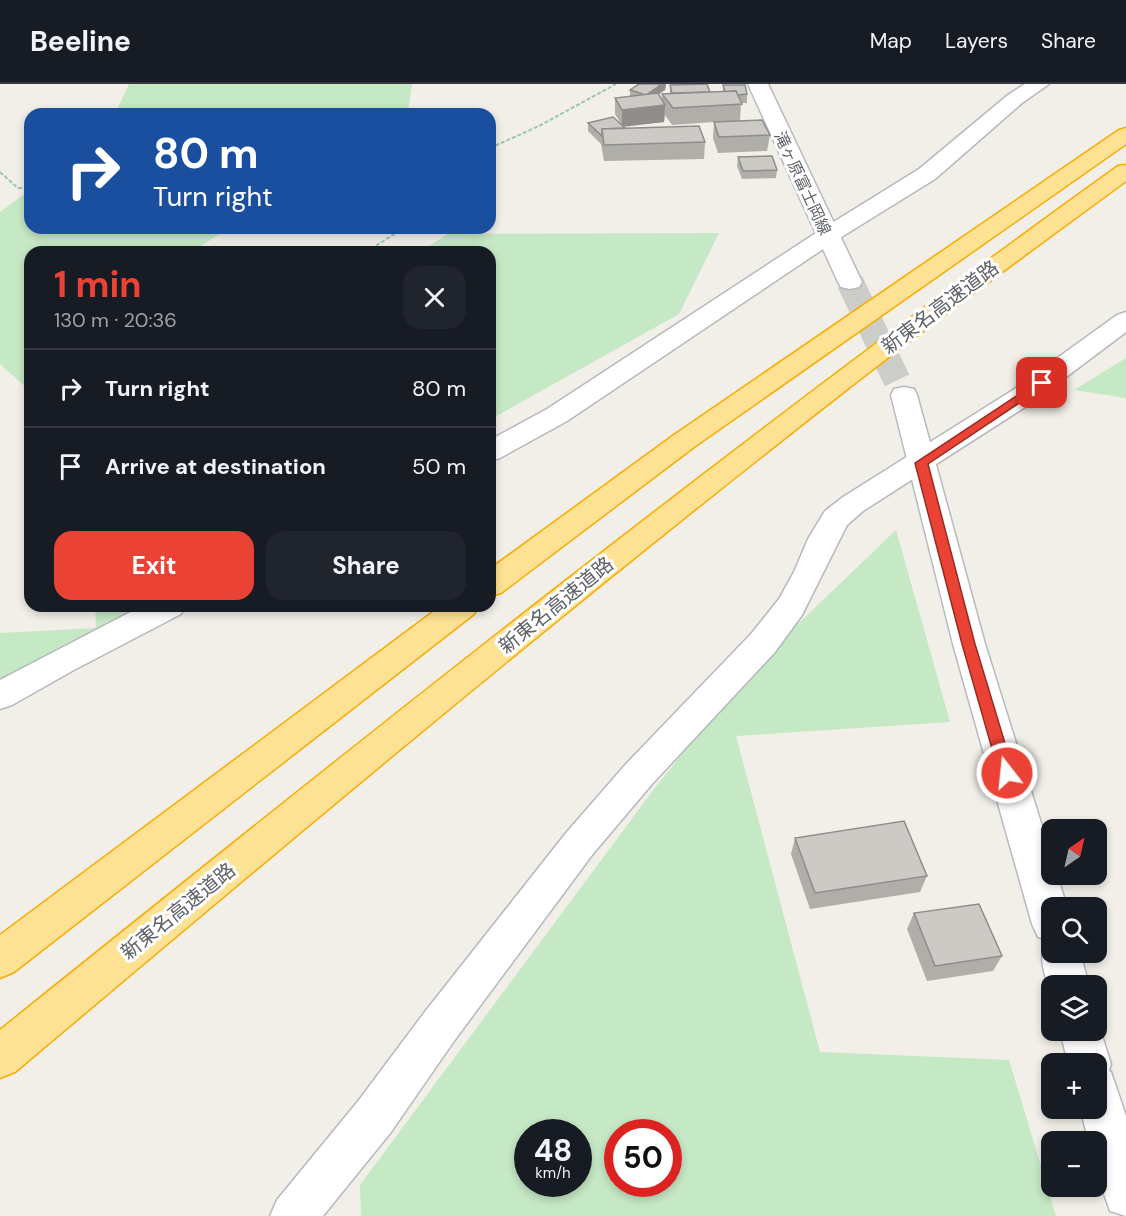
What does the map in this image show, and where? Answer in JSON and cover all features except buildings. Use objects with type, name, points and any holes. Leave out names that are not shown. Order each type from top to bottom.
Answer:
[{"type":"highway","name":"新東名高速道路","points":[[496,581],[684,441],[1126,134]]},
{"type":"highway","name":"新東名高速道路","points":[[0,1057],[393,735],[724,471],[1002,260],[1126,171]]},
{"type":"highway","points":[[0,959],[455,612]]},
{"type":"street","name":"滝ヶ原富士岡線","points":[[758,84],[850,282]]},
{"type":"street","points":[[496,449],[557,415],[827,236],[927,174],[1015,99],[1039,84]]},
{"type":"street","points":[[294,1216],[375,1116],[439,1027],[579,844],[639,774],[764,643],[791,607],[810,572],[823,539],[836,518],[853,504],[921,463],[1023,396],[1126,320]]},
{"type":"street","points":[[904,395],[969,644],[1044,897]]},
{"type":"street","points":[[0,696],[60,662],[158,612]]},
{"type":"street","points":[[1105,1119],[1126,1195]]},
{"type":"path","points":[[496,144],[539,126],[616,84]]},
{"type":"path","points":[[0,172],[18,188],[24,188]]},
{"type":"path","points":[[376,246],[394,234]]},
{"type":"green space","points":[[129,84],[412,84],[409,108],[118,108]]},
{"type":"green space","points":[[24,194],[24,234],[219,234],[201,246],[24,246],[24,386],[0,364],[0,212]]},
{"type":"green space","points":[[719,233],[679,314],[496,416],[496,246],[429,246],[448,234]]},
{"type":"green space","points":[[1126,358],[1126,398],[1074,390]]},
{"type":"green space","points":[[896,530],[950,722],[736,736],[820,1052],[1009,1060],[1041,1166],[1041,1197],[1050,1197],[1056,1216],[361,1216],[360,1185],[654,789],[748,672]]},
{"type":"green space","points":[[95,612],[147,612],[0,705],[0,633],[96,628]]},
{"type":"tunnel","points":[[850,282],[904,395]]},
{"type":"route","points":[[1007,773],[969,644],[921,463],[1042,383]]}]
